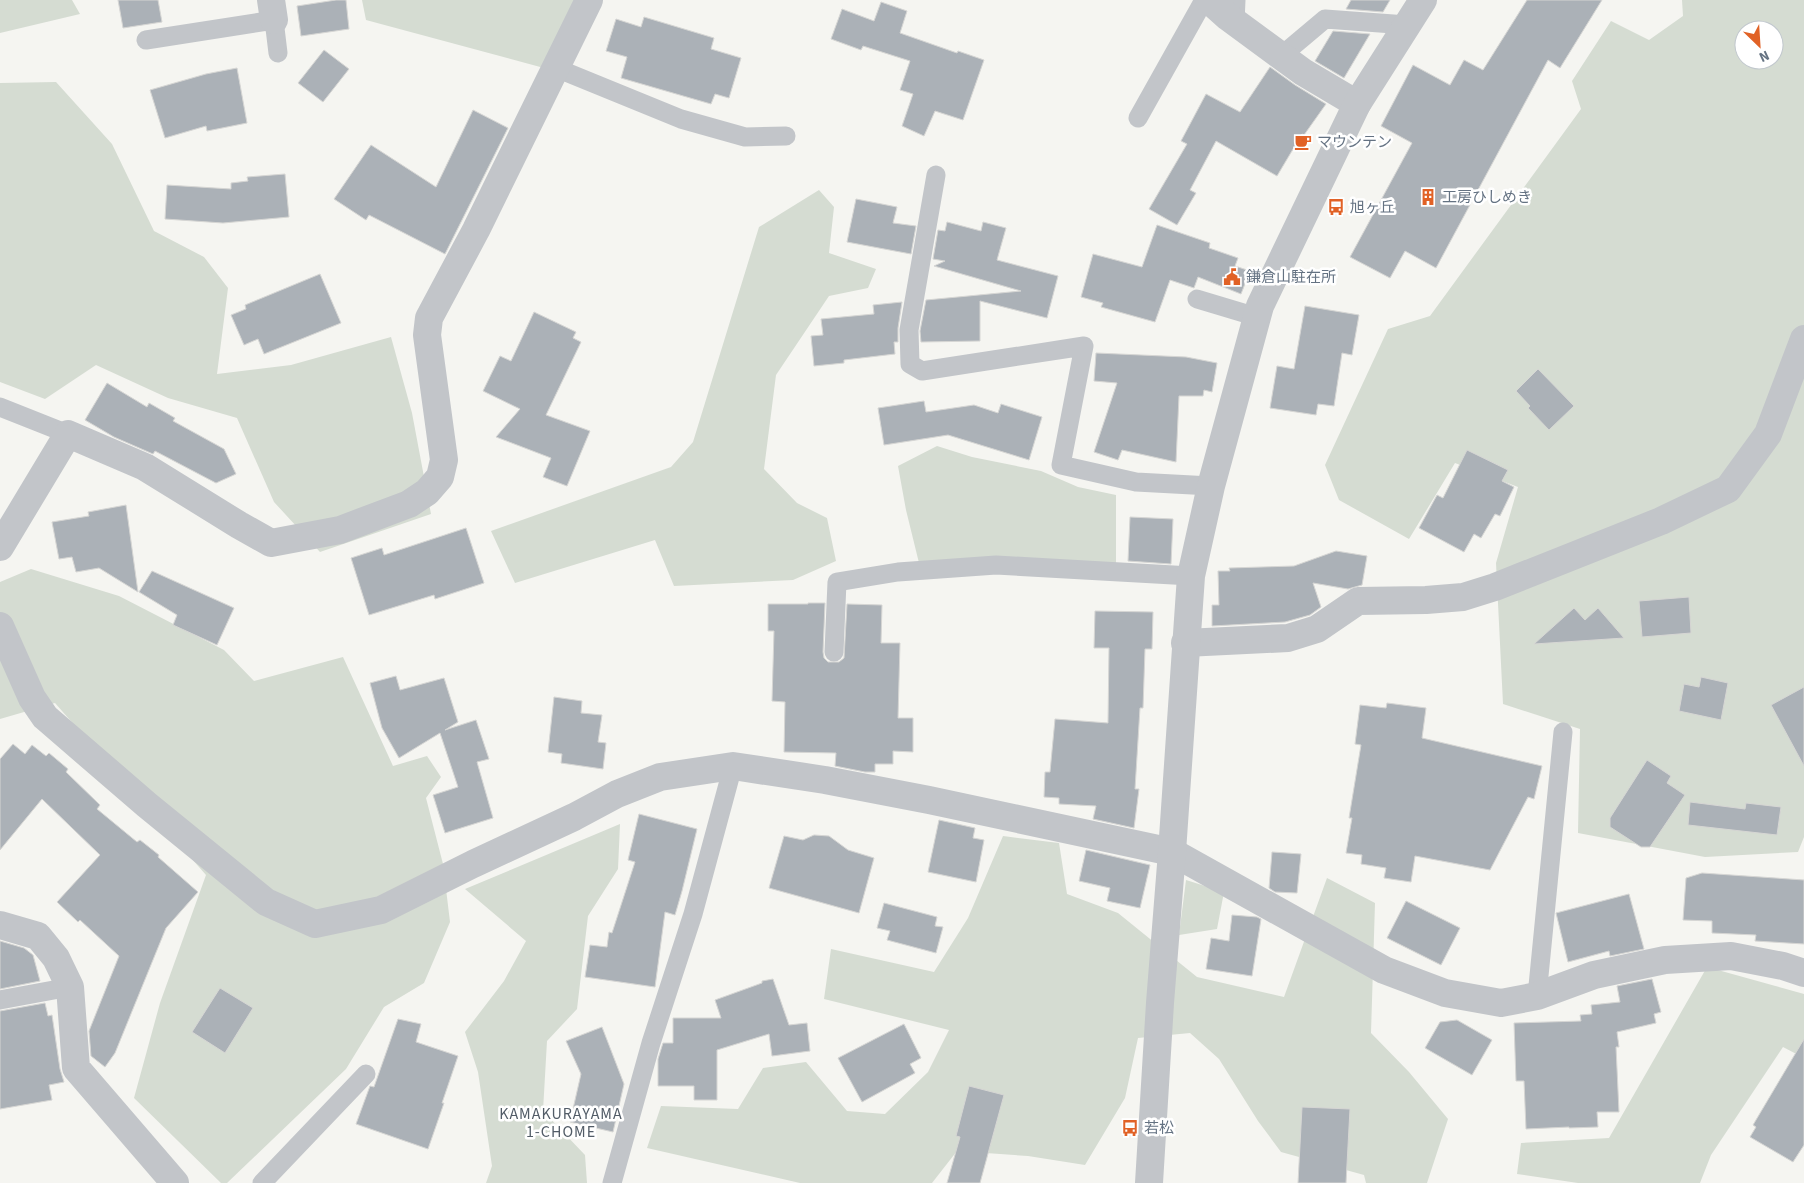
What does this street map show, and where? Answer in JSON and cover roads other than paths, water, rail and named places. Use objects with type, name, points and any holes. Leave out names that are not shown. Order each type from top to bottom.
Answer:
[{"type":"street","points":[[0,547],[68,434],[145,467],[239,525],[271,542],[340,530],[409,504],[428,492],[440,478],[444,460],[427,335],[429,318],[476,230],[589,0]]},
{"type":"street","points":[[1209,0],[1235,11],[1281,56],[1303,72],[1357,104]]},
{"type":"street","points":[[1149,1183],[1185,643],[1191,576],[1211,486],[1260,306],[1357,104],[1423,0]]},
{"type":"street","points":[[1185,643],[1288,638],[1317,629],[1358,601],[1426,600],[1463,597],[1495,587],[1661,521],[1728,489],[1768,434],[1804,339]]},
{"type":"street","points":[[0,626],[32,698],[45,717],[147,805],[266,902],[314,924],[381,910],[473,864],[574,817],[617,794],[660,777],[733,766],[825,780],[929,800],[1172,852],[1384,970],[1445,993],[1501,1003],[1537,996],[1594,975],[1665,960],[1731,956],[1783,966],[1804,974]]},
{"type":"street","points":[[0,925],[38,936],[56,958],[70,987],[76,1068],[174,1183]]},
{"type":"lane","points":[[1138,118],[1204,0]]},
{"type":"lane","points":[[146,40],[272,10],[278,53]]},
{"type":"lane","points":[[1281,56],[1325,19],[1407,25]]},
{"type":"lane","points":[[556,68],[681,119],[745,137],[786,136]]},
{"type":"lane","points":[[936,176],[909,330],[910,364],[922,371],[1084,346],[1061,465],[1136,482],[1211,486]]},
{"type":"lane","points":[[1197,300],[1257,317]]},
{"type":"lane","points":[[0,407],[68,434]]},
{"type":"lane","points":[[834,652],[837,582],[898,572],[996,565],[1191,576]]},
{"type":"lane","points":[[1537,996],[1563,732]]},
{"type":"lane","points":[[612,1183],[651,1043],[693,914],[733,766]]},
{"type":"lane","points":[[0,1000],[70,987]]},
{"type":"lane","points":[[262,1183],[366,1074]]},
{"type":"place","name":"マウンテン","points":[[1303,142]]},
{"type":"place","name":"工房ひしめき","points":[[1428,197]]},
{"type":"place","name":"旭ヶ丘","points":[[1336,207]]},
{"type":"place","name":"鎌倉山駐在所","points":[[1232,277]]},
{"type":"place","name":"若松","points":[[1130,1128]]},
{"type":"district","name":"KAMAKURAYAMA 1-CHOME","points":[[561,1122]]}]
